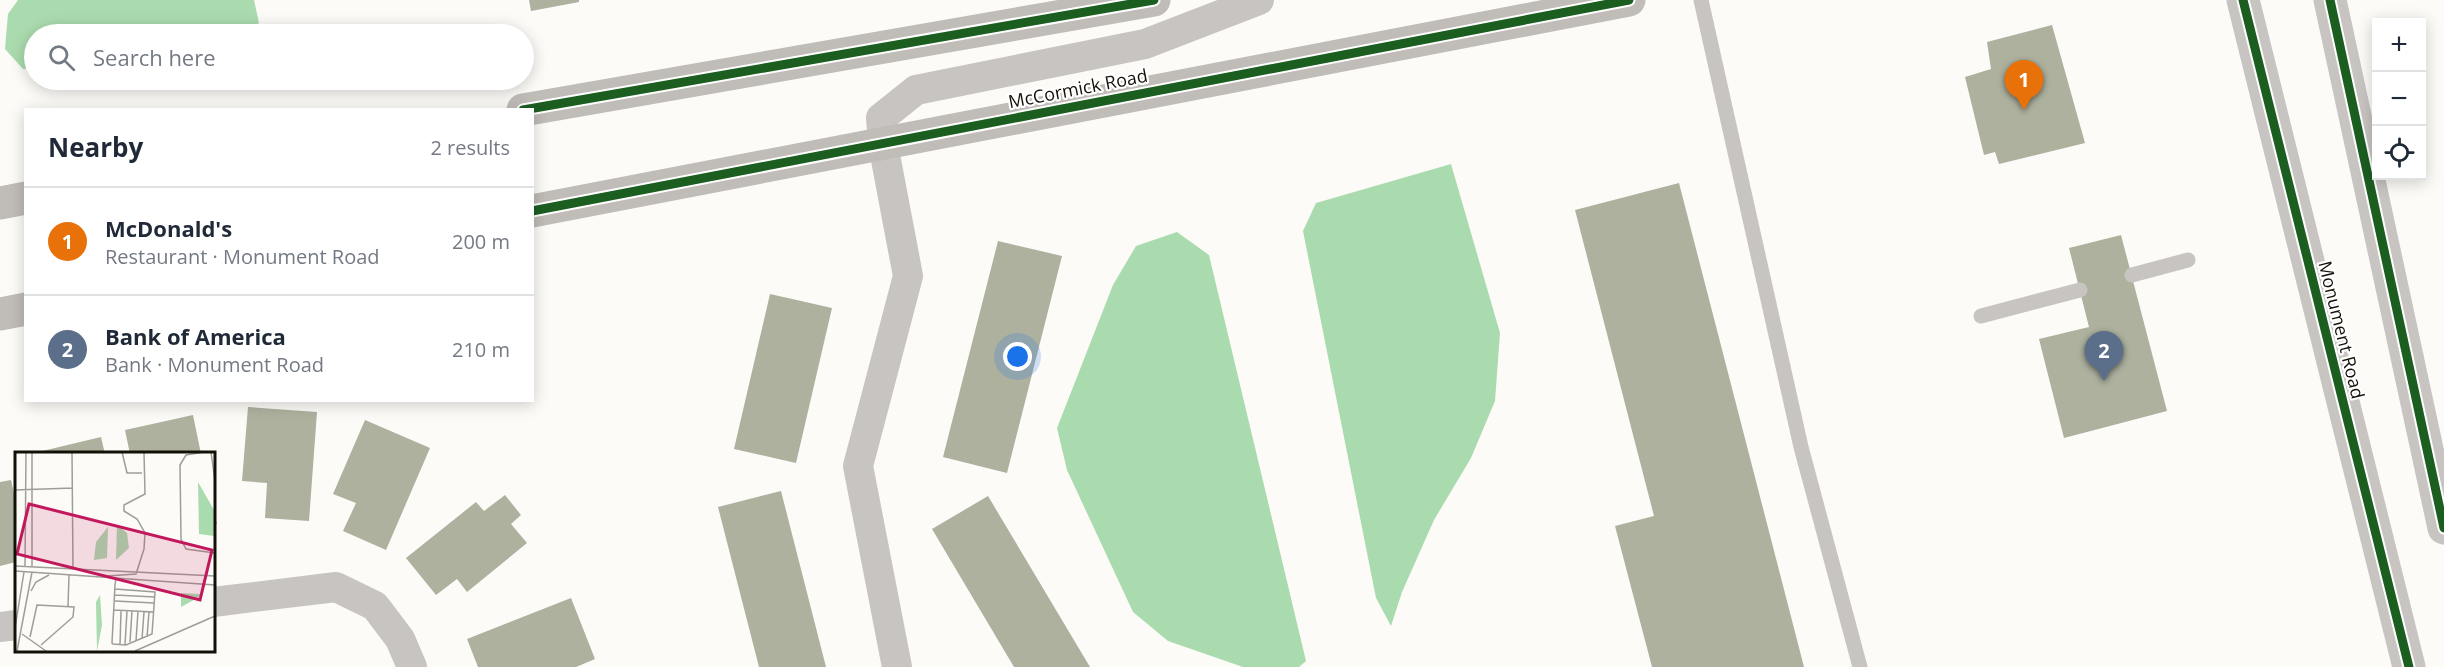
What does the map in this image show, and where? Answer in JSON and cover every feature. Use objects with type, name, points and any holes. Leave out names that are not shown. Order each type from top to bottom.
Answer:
[{"type":"main road","name":"McCormick Road","points":[[534,211],[1629,0]]},
{"type":"main road","points":[[534,108],[1135,2]]},
{"type":"main road","points":[[0,203],[24,198]]},
{"type":"main road","points":[[0,314],[24,309]]},
{"type":"street","points":[[897,667],[858,466],[908,276],[883,144],[881,118],[916,90],[1145,44],[1259,0]]},
{"type":"street","name":"Monument Road","points":[[2243,0],[2409,667]]},
{"type":"street","points":[[2330,0],[2444,528]]},
{"type":"street","points":[[214,602],[336,587],[375,606],[400,639],[412,667]]},
{"type":"street","points":[[0,627],[15,625]]},
{"type":"lane","points":[[1701,0],[1801,447],[1860,667]]},
{"type":"lane","points":[[2132,275],[2188,260]]},
{"type":"lane","points":[[1981,316],[2080,290]]},
{"type":"shaded area","points":[[18,0],[254,0],[259,23],[24,24],[23,69],[5,49],[8,14]]},
{"type":"shaded area","points":[[1451,164],[1500,333],[1495,401],[1471,458],[1434,520],[1402,592],[1391,626],[1376,598],[1303,231],[1316,203]]},
{"type":"shaded area","points":[[1177,232],[1209,255],[1306,661],[1299,667],[1243,667],[1168,641],[1133,612],[1067,470],[1057,428],[1113,285],[1136,246]]},
{"type":"building","points":[[529,0],[579,0],[579,2],[531,11]]},
{"type":"building","points":[[2052,25],[2085,143],[1999,164],[1995,152],[1984,155],[1965,77],[1991,69],[1987,42]]},
{"type":"building","points":[[1679,183],[1804,667],[1652,667],[1615,526],[1654,516],[1575,210]]},
{"type":"building","points":[[2121,235],[2167,411],[2064,438],[2039,339],[2089,327],[2069,248]]},
{"type":"building","points":[[998,241],[1062,256],[1007,473],[943,457]]},
{"type":"building","points":[[770,294],[832,308],[796,463],[734,449]]},
{"type":"building","points":[[248,407],[317,412],[309,521],[265,518],[267,483],[242,481]]},
{"type":"building","points":[[193,415],[201,452],[130,452],[125,430]]},
{"type":"building","points":[[365,420],[430,448],[386,550],[343,531],[356,503],[333,494]]},
{"type":"building","points":[[101,437],[105,452],[38,452]]},
{"type":"building","points":[[11,480],[15,498],[15,562],[0,566],[0,482]]},
{"type":"building","points":[[781,491],[826,667],[759,667],[718,507]]},
{"type":"building","points":[[505,495],[521,515],[511,524],[527,543],[467,592],[457,579],[436,595],[406,558],[476,502],[484,511]]},
{"type":"building","points":[[988,496],[1090,667],[1014,667],[932,529]]},
{"type":"building","points":[[571,598],[595,659],[576,667],[478,667],[467,639]]},
{"type":"cycle path","points":[[534,108],[1154,0]]},
{"type":"cycle path","points":[[534,211],[1629,0]]},
{"type":"cycle path","points":[[2243,0],[2409,667]]},
{"type":"cycle path","points":[[2330,0],[2444,528]]},
{"type":"place","name":"McDonald's","points":[[2024,110]]},
{"type":"place","name":"Bank of America","points":[[2104,381]]}]
